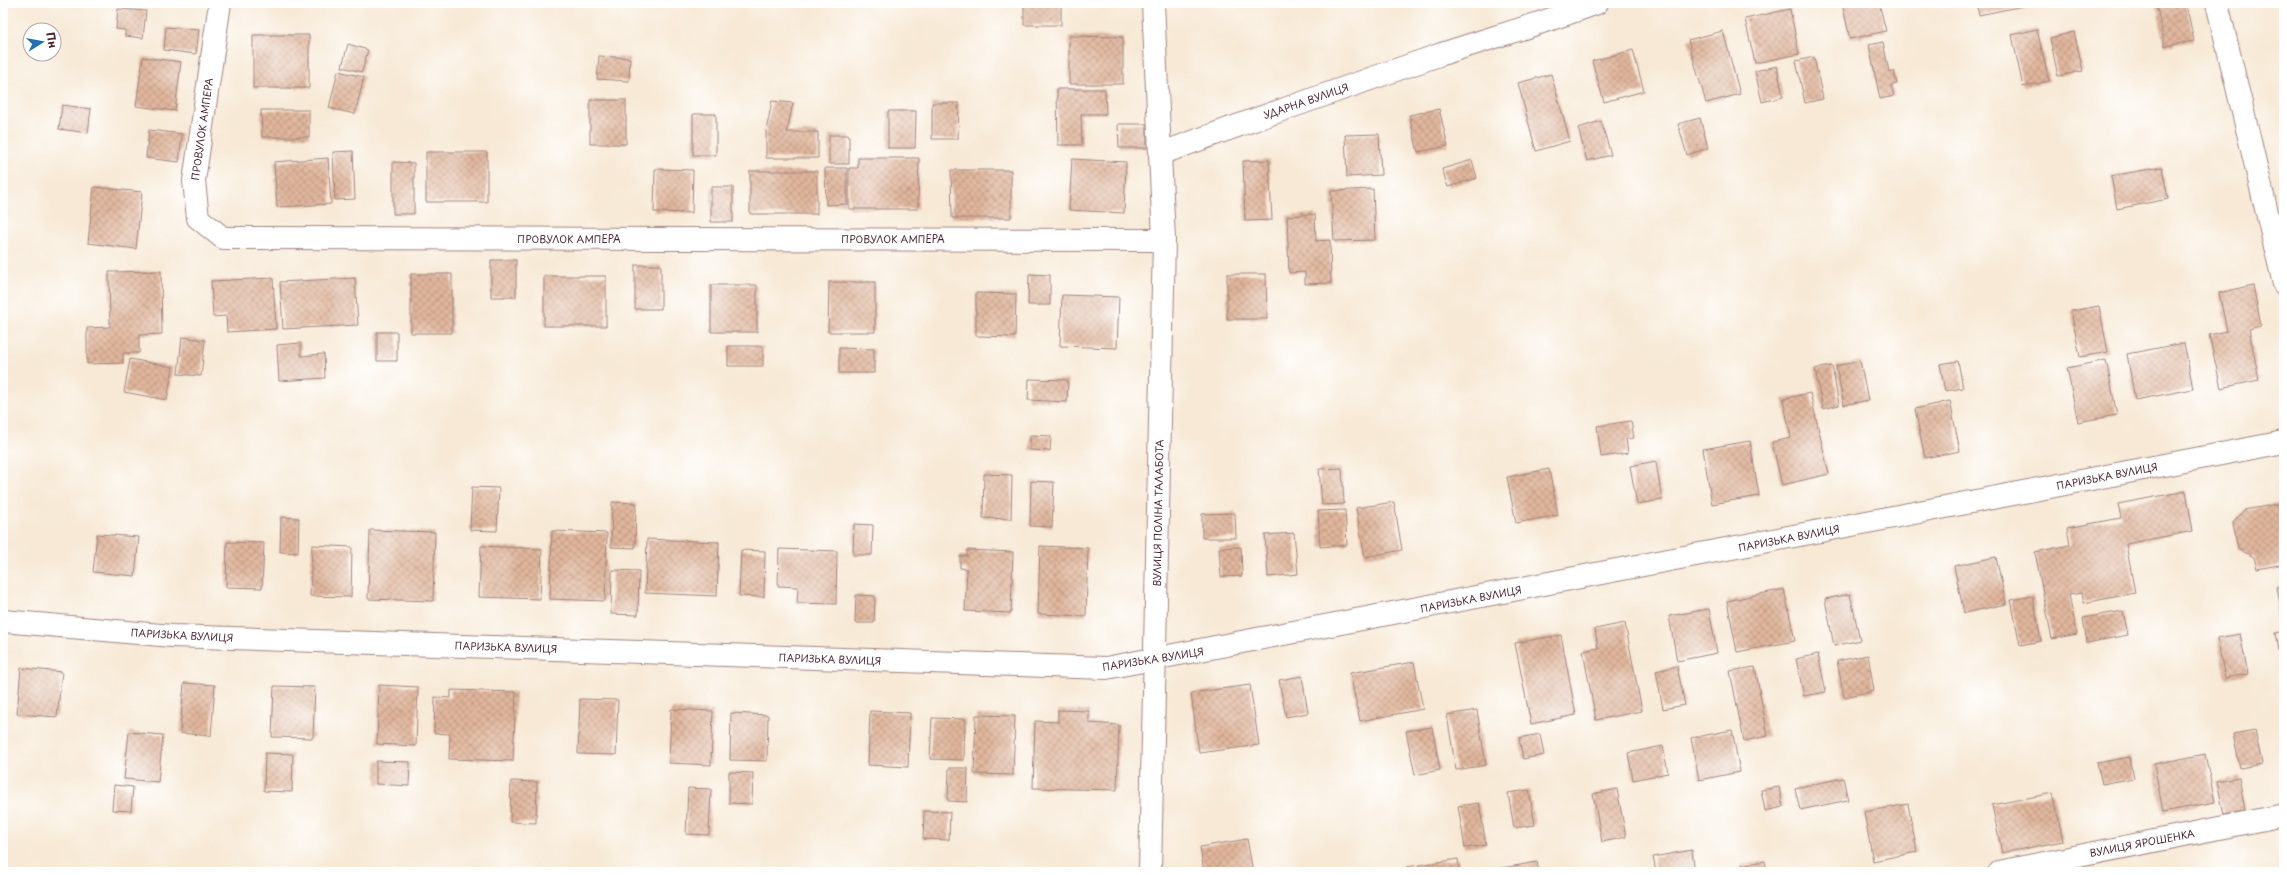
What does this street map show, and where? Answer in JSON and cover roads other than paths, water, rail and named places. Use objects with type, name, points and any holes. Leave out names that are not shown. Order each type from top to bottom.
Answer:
[{"type":"street","name":"ПРОВУЛОК АМПЕРА","points":[[220,3],[194,181],[198,218],[223,238],[1164,240]]},
{"type":"street","points":[[1153,3],[1160,154]]},
{"type":"street","name":"УДАРНА ВУЛИЦЯ","points":[[1160,154],[1306,100],[1480,42],[1546,22],[1597,3]]},
{"type":"street","points":[[2217,3],[2284,284]]},
{"type":"street","name":"ВУЛИЦЯ ПОЛІНА ТАЛАБОТА","points":[[1150,872],[1164,240],[1160,154]]},
{"type":"street","name":"ПАРИЗЬКА ВУЛИЦЯ","points":[[3,620],[172,636],[1106,668],[1155,660],[2284,442]]},
{"type":"street","name":"ВУЛИЦЯ ЯРОШЕНКА","points":[[2000,872],[2284,815]]}]
